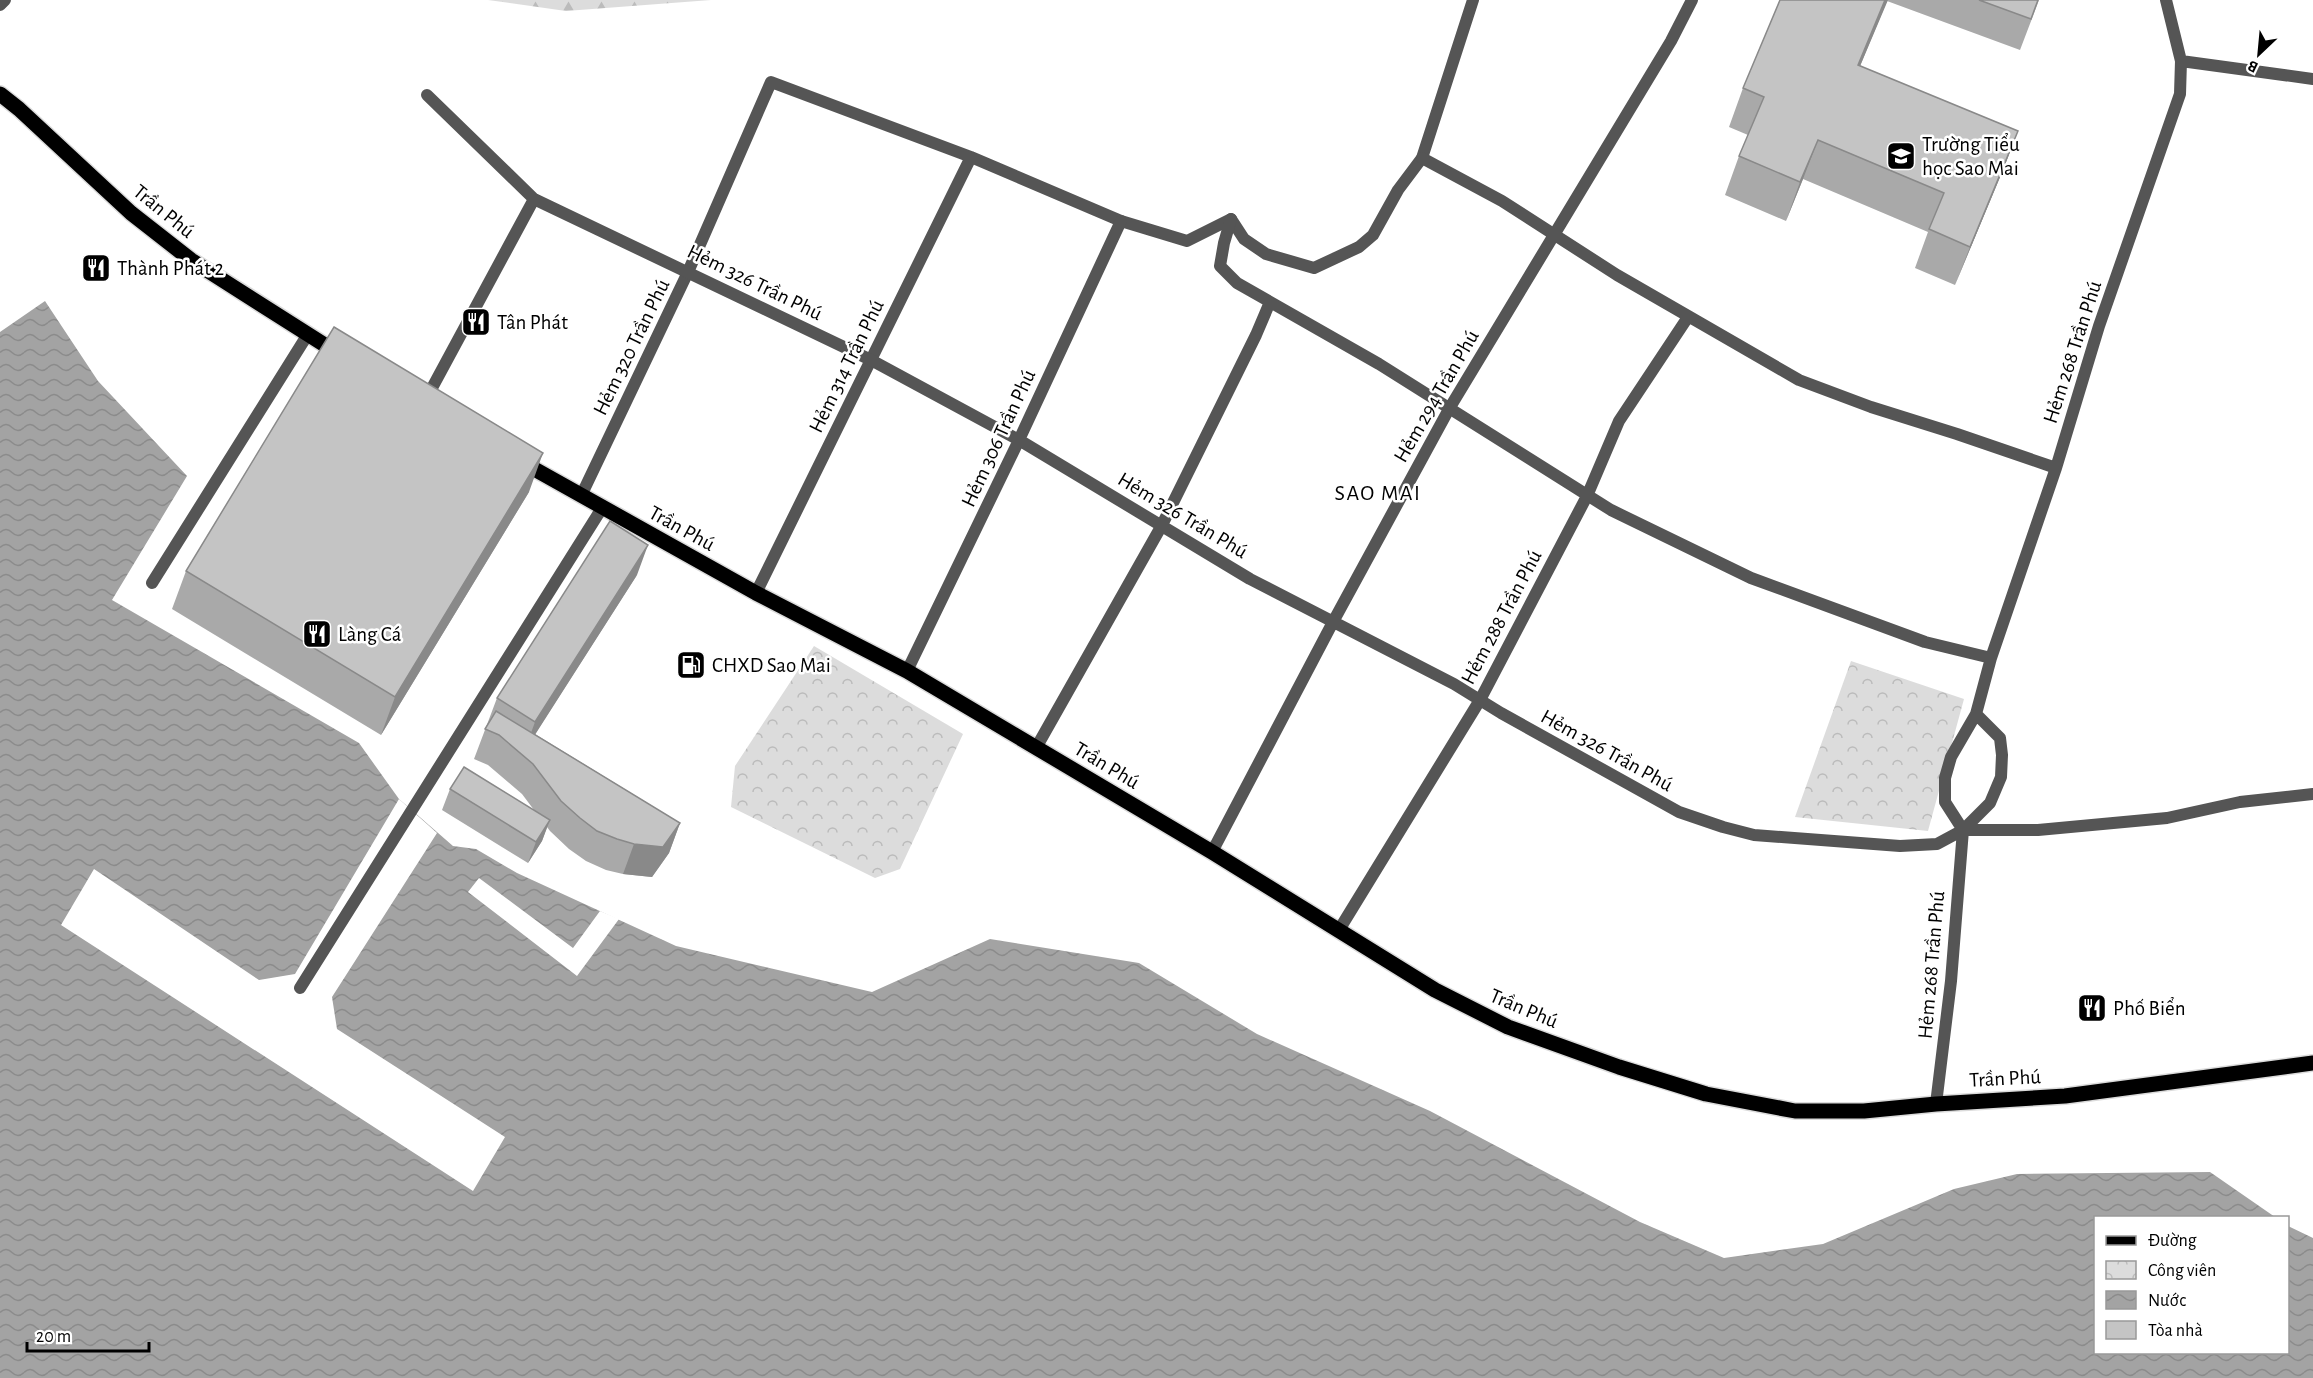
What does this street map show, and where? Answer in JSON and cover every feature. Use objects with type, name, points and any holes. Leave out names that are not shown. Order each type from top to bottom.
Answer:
[{"type":"main road","name":"Trần Phú","points":[[0,94],[131,213],[191,260],[356,364]]},
{"type":"main road","name":"Trần Phú","points":[[512,456],[756,593],[907,671],[1212,852],[1436,990],[1508,1026],[1619,1067],[1706,1094],[1796,1111],[1864,1111],[2065,1096],[2313,1063]]},
{"type":"street","points":[[0,5],[5,0]]},
{"type":"street","points":[[1231,219],[1244,239],[1266,254],[1314,268],[1359,247],[1373,235],[1398,190],[1422,158],[1473,0]]},
{"type":"street","name":"Hẻm 294 Trần Phú","points":[[1212,852],[1333,621],[1449,409],[1671,41],[1692,0]]},
{"type":"street","name":"Hẻm 268 Trần Phú","points":[[1936,1104],[1952,981],[1963,830],[1945,802],[1945,778],[1951,757],[1976,714],[1991,658],[2056,468],[2099,326],[2180,94],[2181,61],[2166,0]]},
{"type":"street","points":[[2181,61],[2313,79]]},
{"type":"street","name":"Hẻm 320 Trần Phú","points":[[581,496],[688,272],[771,82],[971,157]]},
{"type":"street","name":"Hẻm 326 Trần Phú","points":[[426,95],[534,199],[871,360],[1019,440],[1250,579],[1480,700],[1679,812],[1754,835],[1900,846],[1937,844],[1963,830]]},
{"type":"street","points":[[971,157],[1121,221],[1187,241],[1231,219]]},
{"type":"street","name":"Hẻm 314 Trần Phú","points":[[756,593],[971,157]]},
{"type":"street","points":[[1422,158],[1502,201],[1617,275],[1799,380],[1871,407],[2056,468]]},
{"type":"street","points":[[422,405],[534,199]]},
{"type":"street","points":[[1231,219],[1220,266],[1237,283],[1379,364],[1611,510],[1751,578],[1925,642],[1991,658]]},
{"type":"street","name":"Hẻm 306 Trần Phú","points":[[907,671],[1019,440],[1121,221]]},
{"type":"street","points":[[1036,748],[1162,525],[1270,302]]},
{"type":"street","name":"Hẻm 288 Trần Phú","points":[[1339,930],[1480,700],[1587,496],[1619,421],[1688,317]]},
{"type":"street","points":[[152,583],[308,334]]},
{"type":"street","points":[[300,988],[602,508]]},
{"type":"street","points":[[1963,830],[1990,803],[2001,777],[2000,738],[1976,714]]},
{"type":"street","points":[[1963,830],[2038,830],[2167,818],[2240,802],[2313,794]]},
{"type":"green space","points":[[488,0],[711,0],[566,11]]},
{"type":"green space","points":[[814,646],[963,734],[900,869],[875,878],[731,807],[735,766]]},
{"type":"green space","points":[[1851,661],[1964,699],[1928,831],[1795,817]]},
{"type":"water","points":[[45,301],[98,381],[187,476],[112,600],[359,743],[399,799],[453,846],[476,849],[517,873],[676,946],[872,992],[990,939],[1139,963],[1257,1034],[1430,1111],[1640,1222],[1724,1258],[1823,1244],[1954,1189],[2017,1174],[2210,1172],[2274,1216],[2094,1216],[2094,1354],[2289,1354],[2289,1226],[2313,1238],[2313,1378],[0,1378],[0,332]]},
{"type":"pier","points":[[399,799],[437,833],[332,997],[337,1029],[505,1137],[473,1191],[61,925],[94,869],[259,980],[295,974]]},
{"type":"pier","points":[[479,878],[573,948],[600,911],[619,919],[577,976],[468,892]]},
{"type":"building","points":[[1780,0],[1885,0],[1858,65],[2018,131],[1970,247],[1929,229],[1944,193],[1818,140],[1800,182],[1739,156],[1764,97],[1743,88]]},
{"type":"building","points":[[1979,0],[2038,0],[2031,19]]},
{"type":"building","points":[[334,327],[543,453],[395,697],[186,571]]},
{"type":"building","points":[[610,521],[648,545],[535,722],[497,698]]},
{"type":"building","points":[[496,711],[680,823],[663,847],[634,844],[597,831],[561,801],[533,764],[499,735],[485,729]]},
{"type":"building","points":[[464,767],[550,820],[536,842],[450,789]]},
{"type":"place","name":"Trường Tiểu học Sao Mai","points":[[1901,156]]},
{"type":"place","name":"Thành Phát 2","points":[[96,268]]},
{"type":"place","name":"Tân Phát","points":[[476,322]]},
{"type":"place","name":"Làng Cá","points":[[317,634]]},
{"type":"place","name":"CHXD Sao Mai","points":[[691,665]]},
{"type":"place","name":"Phố Biển","points":[[2092,1008]]},
{"type":"district","name":"SAO MAI","points":[[1378,492]]}]
